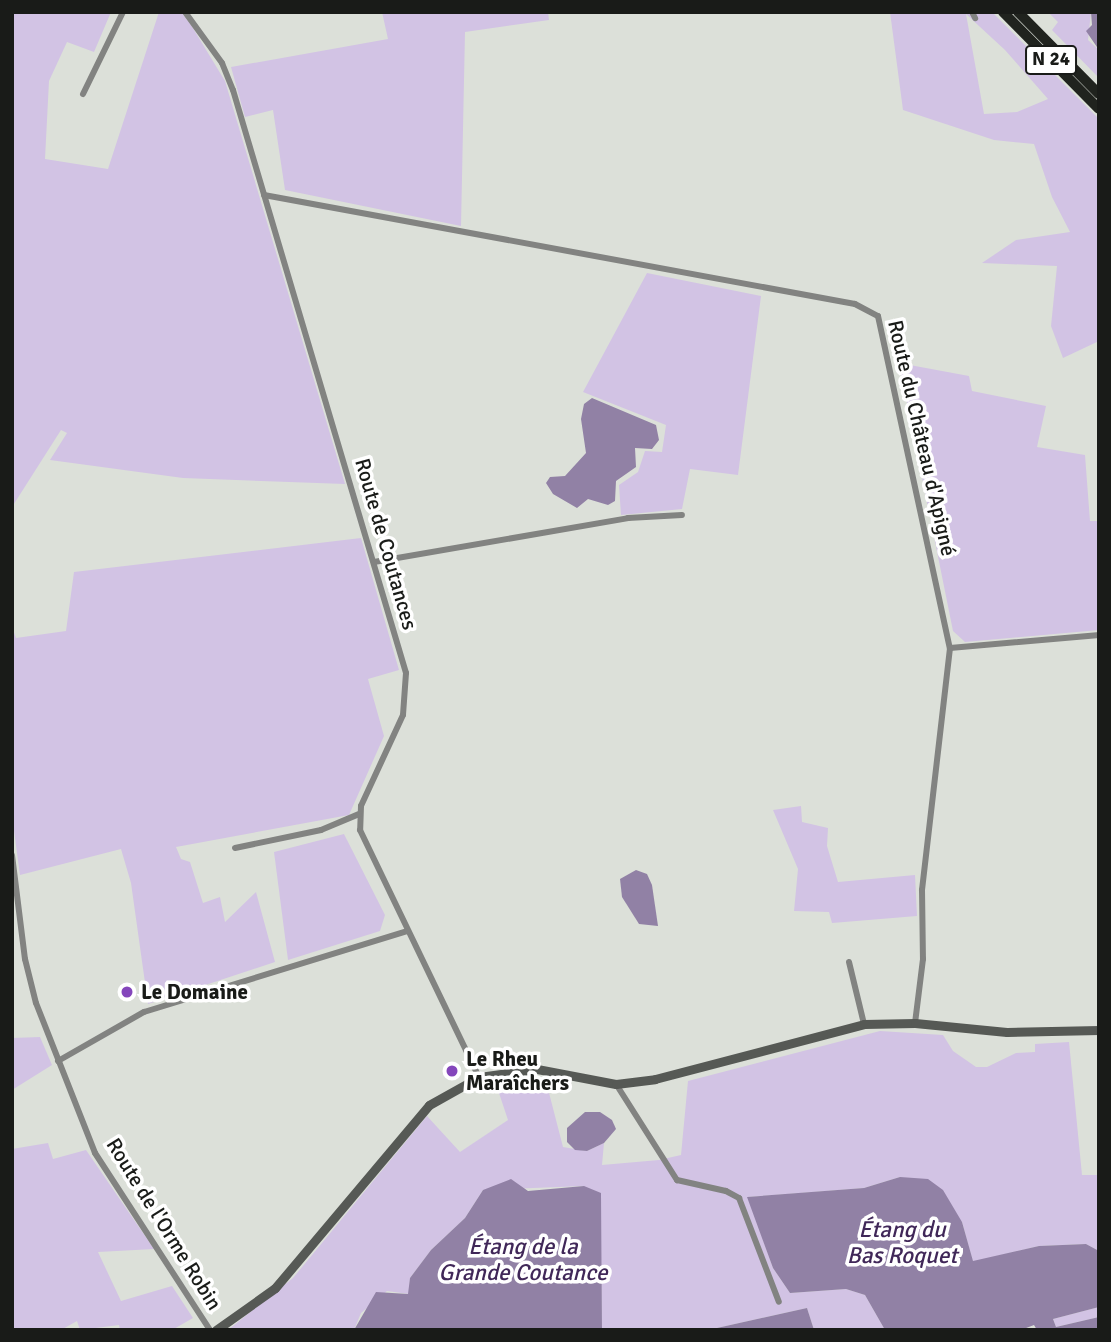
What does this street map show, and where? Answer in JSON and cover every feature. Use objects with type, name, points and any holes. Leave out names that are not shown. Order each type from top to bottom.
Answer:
[{"type":"highway","name":"N 24","points":[[1003,12],[1099,109]]},
{"type":"highway","name":"N 24","points":[[1018,12],[1099,94]]},
{"type":"street","points":[[83,94],[123,12]]},
{"type":"street","name":"Route de Coutances","points":[[185,12],[222,64],[264,195],[406,673],[402,715],[359,814]]},
{"type":"street","name":"Route du Château d'Apigné","points":[[264,195],[870,309],[883,330],[950,648],[922,890],[923,959],[915,1023]]},
{"type":"street","points":[[374,562],[628,518],[682,515]]},
{"type":"street","points":[[950,648],[1099,635]]},
{"type":"street","points":[[235,848],[312,833],[359,814],[363,837],[479,1077]]},
{"type":"street","name":"Route de l'Orme Robin","points":[[12,855],[24,959],[58,1061],[95,1153],[209,1330]]},
{"type":"street","points":[[58,1061],[144,1012],[408,931]]},
{"type":"street","points":[[849,962],[864,1024]]},
{"type":"street","points":[[216,1330],[275,1288],[429,1105],[479,1077],[537,1069],[616,1084],[690,1070],[864,1024],[915,1023],[1007,1032],[1099,1030]]},
{"type":"street","points":[[616,1084],[677,1180],[726,1191],[739,1198],[779,1302]]},
{"type":"shaded area","points":[[12,12],[111,12],[94,52],[67,42],[49,81],[45,159],[108,169],[159,12],[181,12],[191,25],[225,81],[345,484],[183,478],[50,460],[67,433],[61,430],[12,507]]},
{"type":"shaded area","points":[[382,12],[548,12],[549,20],[465,32],[461,226],[285,190],[273,110],[245,117],[231,67],[388,39]]},
{"type":"shaded area","points":[[890,12],[992,12],[1099,119],[1099,341],[1063,358],[1051,326],[1057,266],[982,263],[1016,240],[1070,232],[1052,197],[1034,144],[994,140],[903,110]],"holes":[[[966,14],[1005,50],[1048,99],[1017,112],[984,114]]]},
{"type":"shaded area","points":[[1048,12],[1091,12],[1088,40],[1099,50],[1099,78],[1052,30],[1058,22]]},
{"type":"shaded area","points":[[647,273],[761,296],[738,475],[690,469],[682,509],[621,515],[619,485],[638,472],[645,451],[662,452],[666,425],[583,392]]},
{"type":"shaded area","points":[[899,363],[969,376],[972,391],[1046,406],[1037,447],[1085,455],[1090,521],[1099,521],[1099,630],[965,642],[953,631]]},
{"type":"shaded area","points":[[361,538],[399,670],[368,679],[384,736],[349,815],[176,847],[181,859],[190,862],[203,903],[220,897],[225,922],[256,892],[275,962],[148,1004],[131,883],[121,849],[20,875],[12,816],[12,627],[16,638],[66,631],[74,572]]},
{"type":"shaded area","points":[[801,806],[802,822],[828,828],[827,846],[838,882],[915,875],[917,916],[832,923],[829,912],[794,911],[798,869],[773,810]]},
{"type":"shaded area","points":[[344,834],[385,915],[380,931],[288,960],[274,852]]},
{"type":"shaded area","points":[[880,1031],[943,1035],[953,1051],[976,1067],[987,1067],[1016,1053],[1035,1052],[1035,1044],[1069,1042],[1082,1175],[1099,1175],[1099,1251],[1086,1244],[1039,1246],[973,1262],[962,1222],[900,1177],[864,1188],[748,1197],[773,1268],[790,1293],[846,1289],[865,1295],[885,1330],[814,1330],[807,1308],[708,1330],[602,1330],[601,1276],[584,1186],[483,1190],[465,1218],[431,1250],[410,1278],[409,1294],[387,1291],[361,1313],[354,1330],[228,1330],[293,1278],[427,1116],[460,1152],[508,1120],[494,1078],[522,1076],[547,1085],[563,1147],[587,1151],[604,1143],[602,1165],[659,1160],[681,1155],[688,1081]]},
{"type":"shaded area","points":[[40,1037],[52,1065],[12,1090],[12,1038]]},
{"type":"shaded area","points":[[48,1143],[53,1159],[86,1150],[154,1249],[98,1252],[121,1301],[172,1286],[193,1318],[172,1330],[120,1330],[119,1325],[80,1330],[77,1321],[61,1330],[12,1330],[12,1149]]},
{"type":"shaded area","points":[[1099,1307],[1099,1317],[1056,1327],[1053,1319]]},
{"type":"water","points":[[1091,12],[1099,12],[1099,50],[1086,31],[1092,25]]},
{"type":"water","points":[[592,398],[656,425],[659,440],[652,449],[635,448],[636,467],[616,481],[615,501],[608,505],[588,499],[577,508],[553,494],[546,483],[550,477],[565,476],[586,453],[581,419],[584,404]]},
{"type":"water","points":[[636,870],[647,874],[652,885],[658,926],[639,924],[622,897],[620,879]]},
{"type":"water","points":[[585,1112],[600,1112],[612,1120],[616,1129],[604,1143],[587,1151],[575,1150],[567,1142],[567,1128]]},
{"type":"water","name":"Étang du Bas Roquet","points":[[900,1177],[928,1179],[943,1190],[962,1222],[973,1261],[1039,1246],[1086,1244],[1099,1251],[1099,1307],[1053,1319],[1056,1327],[1099,1317],[1099,1330],[1037,1330],[1034,1325],[1021,1330],[885,1330],[865,1295],[846,1289],[790,1293],[773,1268],[747,1197],[864,1188]]},
{"type":"water","name":"Étang de la Grande Coutance","points":[[511,1179],[528,1191],[584,1186],[601,1193],[602,1330],[354,1330],[376,1292],[408,1294],[410,1278],[431,1250],[465,1218],[483,1190]]},
{"type":"water","points":[[807,1308],[814,1330],[708,1330]]},
{"type":"place","name":"Le Domaine","points":[[127,992]]},
{"type":"place","name":"Le Rheu Maraîchers","points":[[452,1071]]}]
